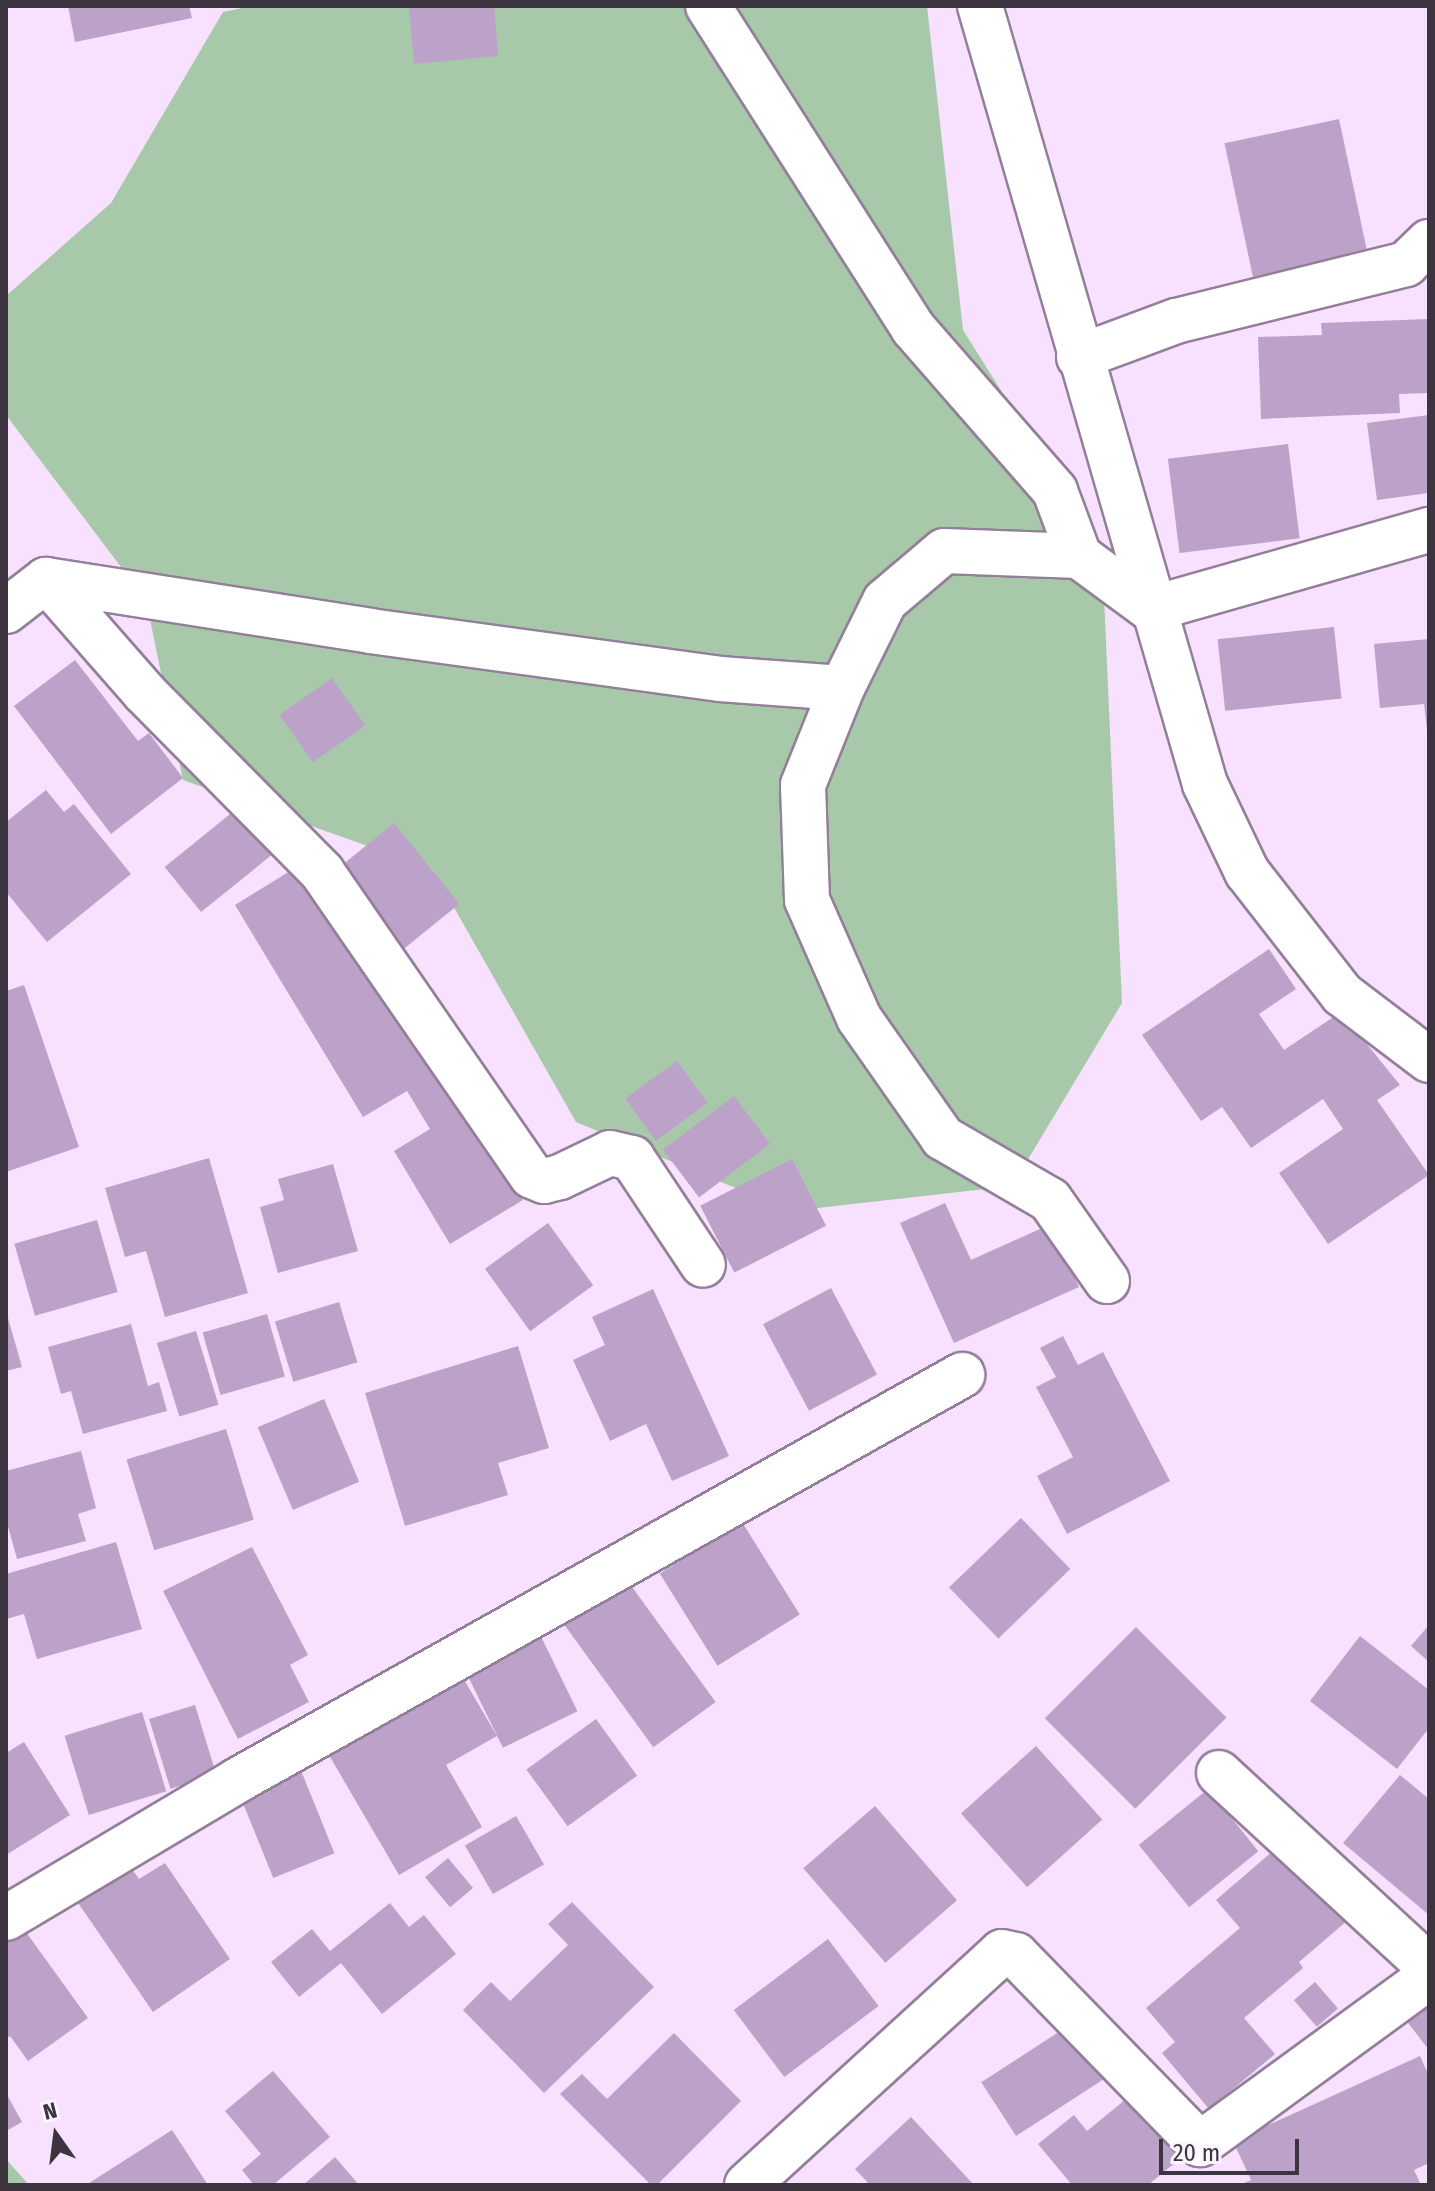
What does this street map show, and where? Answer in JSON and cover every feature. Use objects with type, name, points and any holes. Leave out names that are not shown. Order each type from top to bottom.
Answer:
[{"type":"street","points":[[708,6],[913,328],[1055,491],[1079,556],[1151,609]]},
{"type":"street","points":[[980,6],[1151,609],[1205,784],[1247,872],[1342,994],[1425,1052]]},
{"type":"street","points":[[1079,357],[1176,321],[1406,264],[1429,242]]},
{"type":"street","points":[[1151,609],[1429,530]]},
{"type":"street","points":[[1079,556],[944,551],[885,601],[842,688],[803,785],[807,900],[859,1018],[943,1138],[1050,1200],[1107,1281]]},
{"type":"street","points":[[6,611],[46,580],[400,635],[720,679],[842,688]]},
{"type":"street","points":[[46,580],[145,693],[322,872],[532,1176],[544,1181],[560,1177],[610,1153],[632,1158],[703,1265]]},
{"type":"street","points":[[6,1918],[238,1780],[962,1375]]},
{"type":"street","points":[[1219,1773],[1429,1967]]},
{"type":"street","points":[[747,2185],[1002,1952],[1016,1955],[1200,2144],[1429,1977]]},
{"type":"green space","points":[[252,6],[927,6],[963,330],[1102,551],[1122,1003],[1012,1186],[791,1211],[576,1122],[432,869],[183,780],[146,600],[6,415],[6,296],[111,203],[223,12]]},
{"type":"green space","points":[[6,2159],[29,2185],[6,2185]]},
{"type":"building","points":[[68,6],[189,6],[192,18],[75,42]]},
{"type":"building","points":[[409,6],[494,6],[498,56],[414,64]]},
{"type":"building","points":[[1339,119],[1367,253],[1253,277],[1225,143]]},
{"type":"building","points":[[1429,319],[1429,393],[1399,394],[1400,413],[1261,419],[1258,337],[1322,335],[1321,323]]},
{"type":"building","points":[[1429,415],[1429,493],[1377,500],[1367,423]]},
{"type":"building","points":[[1288,444],[1300,538],[1179,553],[1168,459]]},
{"type":"building","points":[[1334,627],[1342,699],[1225,711],[1218,639]]},
{"type":"building","points":[[1429,639],[1427,730],[1424,704],[1380,708],[1374,644]]},
{"type":"building","points":[[75,660],[138,741],[149,733],[183,778],[111,834],[14,706]]},
{"type":"building","points":[[332,678],[365,726],[313,762],[280,715]]},
{"type":"building","points":[[46,790],[64,812],[74,804],[131,874],[47,942],[6,892],[6,822]]},
{"type":"building","points":[[240,806],[277,851],[201,912],[165,867]]},
{"type":"building","points":[[394,823],[459,904],[403,950],[337,869]]},
{"type":"building","points":[[295,868],[325,917],[344,905],[523,1200],[450,1244],[394,1151],[430,1129],[407,1091],[363,1117],[235,905]]},
{"type":"building","points":[[1269,949],[1296,989],[1259,1014],[1284,1050],[1341,1012],[1400,1085],[1377,1100],[1429,1175],[1328,1244],[1279,1173],[1343,1129],[1323,1099],[1251,1148],[1222,1107],[1201,1121],[1142,1035]]},
{"type":"building","points":[[24,985],[79,1147],[6,1172],[6,991]]},
{"type":"building","points":[[677,1061],[708,1103],[656,1141],[625,1099]]},
{"type":"building","points":[[734,1096],[770,1144],[699,1197],[663,1150]]},
{"type":"building","points":[[209,1158],[248,1293],[165,1317],[146,1251],[125,1257],[105,1188]]},
{"type":"building","points":[[792,1159],[826,1226],[734,1273],[700,1206]]},
{"type":"building","points":[[333,1164],[358,1251],[278,1273],[260,1207],[284,1200],[278,1179]]},
{"type":"building","points":[[945,1203],[971,1260],[1051,1224],[1079,1287],[954,1343],[900,1223]]},
{"type":"building","points":[[97,1220],[118,1292],[35,1316],[14,1244]]},
{"type":"building","points":[[548,1223],[593,1285],[530,1331],[485,1269]]},
{"type":"building","points":[[831,1288],[877,1375],[809,1411],[763,1324]]},
{"type":"building","points":[[653,1289],[729,1456],[672,1481],[646,1424],[610,1441],[573,1360],[605,1345],[592,1317]]},
{"type":"building","points":[[339,1302],[357,1362],[293,1382],[275,1322]]},
{"type":"building","points":[[6,1311],[22,1367],[6,1371]]},
{"type":"building","points":[[267,1314],[285,1376],[221,1395],[203,1332]]},
{"type":"building","points":[[131,1324],[148,1386],[159,1382],[167,1411],[83,1434],[71,1391],[61,1394],[48,1347]]},
{"type":"building","points":[[196,1331],[219,1405],[179,1417],[157,1343]]},
{"type":"building","points":[[1063,1336],[1078,1365],[1103,1352],[1170,1481],[1067,1534],[1037,1476],[1073,1457],[1036,1387],[1056,1377],[1040,1348]]},
{"type":"building","points":[[518,1346],[549,1448],[498,1463],[508,1495],[405,1526],[365,1393]]},
{"type":"building","points":[[324,1399],[359,1482],[293,1510],[258,1427]]},
{"type":"building","points":[[226,1429],[254,1520],[154,1550],[127,1459]]},
{"type":"building","points":[[81,1451],[96,1508],[78,1514],[86,1541],[17,1559],[6,1519],[6,1471]]},
{"type":"building","points":[[1021,1518],[1070,1569],[998,1639],[949,1587]]},
{"type":"building","points":[[742,1522],[800,1614],[718,1666],[660,1573]]},
{"type":"building","points":[[116,1542],[142,1629],[37,1659],[24,1614],[6,1619],[6,1574]]},
{"type":"building","points":[[252,1547],[308,1655],[290,1665],[309,1702],[238,1739],[163,1591]]},
{"type":"building","points":[[611,1558],[716,1702],[653,1747],[549,1603]]},
{"type":"building","points":[[531,1616],[577,1711],[503,1748],[456,1652]]},
{"type":"building","points":[[1429,1625],[1429,1662],[1411,1646]]},
{"type":"building","points":[[1136,1627],[1227,1718],[1135,1809],[1045,1718]]},
{"type":"building","points":[[1360,1636],[1429,1690],[1429,1728],[1397,1769],[1310,1701]]},
{"type":"building","points":[[452,1659],[497,1736],[446,1765],[482,1827],[399,1875],[319,1738]]},
{"type":"building","points":[[195,1705],[216,1775],[170,1789],[149,1719]]},
{"type":"building","points":[[142,1712],[166,1791],[89,1815],[65,1736]]},
{"type":"building","points":[[596,1719],[637,1776],[568,1826],[526,1770]]},
{"type":"building","points":[[24,1742],[70,1815],[6,1855],[6,1753]]},
{"type":"building","points":[[1036,1746],[1102,1820],[1027,1887],[961,1814]]},
{"type":"building","points":[[300,1768],[334,1853],[273,1878],[239,1793]]},
{"type":"building","points":[[1400,1775],[1429,1799],[1429,1915],[1343,1843]]},
{"type":"building","points":[[1208,1789],[1258,1851],[1189,1907],[1139,1845]]},
{"type":"building","points":[[875,1806],[957,1900],[885,1963],[803,1868]]},
{"type":"building","points":[[516,1816],[544,1864],[493,1894],[465,1846]]},
{"type":"building","points":[[1282,1843],[1348,1920],[1299,1962],[1303,1968],[1244,2018],[1275,2054],[1209,2109],[1162,2053],[1175,2042],[1146,2008],[1240,1928],[1216,1900]]},
{"type":"building","points":[[448,1858],[473,1888],[450,1907],[425,1877]]},
{"type":"building","points":[[127,1862],[139,1879],[165,1863],[230,1959],[153,2012],[74,1897]]},
{"type":"building","points":[[572,1902],[654,1987],[544,2093],[463,2010],[491,1982],[510,2001],[568,1945],[548,1924]]},
{"type":"building","points":[[390,1903],[409,1927],[424,1915],[456,1954],[382,2014],[341,1963],[299,1997],[271,1962],[312,1929],[330,1951]]},
{"type":"building","points":[[18,1921],[88,2018],[28,2061],[10,2036],[6,2039],[6,1929]]},
{"type":"building","points":[[828,1939],[879,2006],[784,2077],[734,2010]]},
{"type":"building","points":[[1315,1982],[1338,2008],[1317,2027],[1294,2000]]},
{"type":"building","points":[[1429,1994],[1429,2050],[1402,2015]]},
{"type":"building","points":[[1071,2024],[1106,2078],[1016,2136],[981,2082]]},
{"type":"building","points":[[674,2033],[741,2101],[657,2185],[651,2185],[560,2094],[582,2074],[607,2099]]},
{"type":"building","points":[[1420,2056],[1429,2076],[1429,2163],[1414,2170],[1421,2185],[1239,2185],[1251,2180],[1233,2141]]},
{"type":"building","points":[[273,2071],[330,2137],[273,2185],[254,2185],[242,2170],[261,2154],[225,2111]]},
{"type":"building","points":[[6,2093],[22,2122],[6,2131]]},
{"type":"building","points":[[1131,2095],[1182,2157],[1148,2185],[1072,2185],[1038,2144],[1074,2115],[1087,2131]]},
{"type":"building","points":[[911,2117],[974,2185],[870,2185],[855,2169]]},
{"type":"building","points":[[172,2130],[208,2185],[86,2185]]},
{"type":"building","points":[[335,2157],[359,2185],[303,2185]]}]
